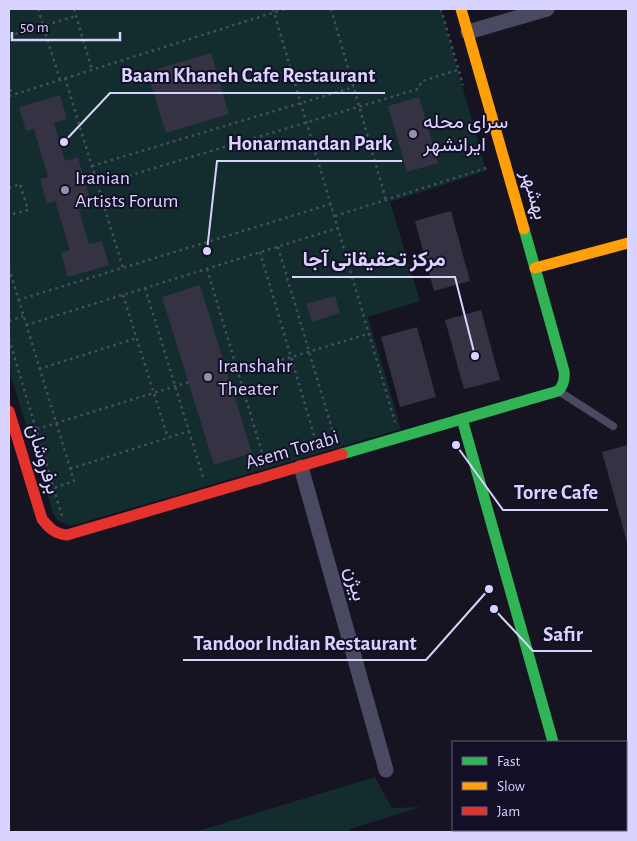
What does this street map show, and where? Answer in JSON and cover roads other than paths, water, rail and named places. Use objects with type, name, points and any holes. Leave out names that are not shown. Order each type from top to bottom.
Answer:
[{"type":"street","name":"بهشهر","points":[[461,9],[564,371],[564,384],[558,391]]},
{"type":"street","points":[[468,32],[547,9]]},
{"type":"street","points":[[535,268],[628,243]]},
{"type":"street","name":"Asem Torabi","points":[[42,519],[49,529],[55,533],[61,535],[72,534],[558,391]]},
{"type":"street","name":"برفروشان","points":[[9,411],[42,519]]},
{"type":"street","points":[[462,419],[553,741]]},
{"type":"street","name":"بیژن","points":[[301,467],[386,770]]},
{"type":"lane","points":[[558,391],[613,426]]},
{"type":"place","name":"سرای محله ایرانشهر","points":[[413,134]]},
{"type":"place","name":"Baam Khaneh Cafe Restaurant","points":[[64,142]]},
{"type":"place","name":"Iranian Artists Forum","points":[[65,190]]},
{"type":"place","name":"Honarmandan Park","points":[[207,251]]},
{"type":"place","name":"مرکز تحقیقاتی آجا","points":[[475,356]]},
{"type":"place","name":"Iranshahr Theater","points":[[208,377]]},
{"type":"place","name":"Torre Cafe","points":[[456,445]]},
{"type":"place","name":"Tandoor Indian Restaurant","points":[[489,589]]},
{"type":"place","name":"Safir","points":[[494,609]]}]
